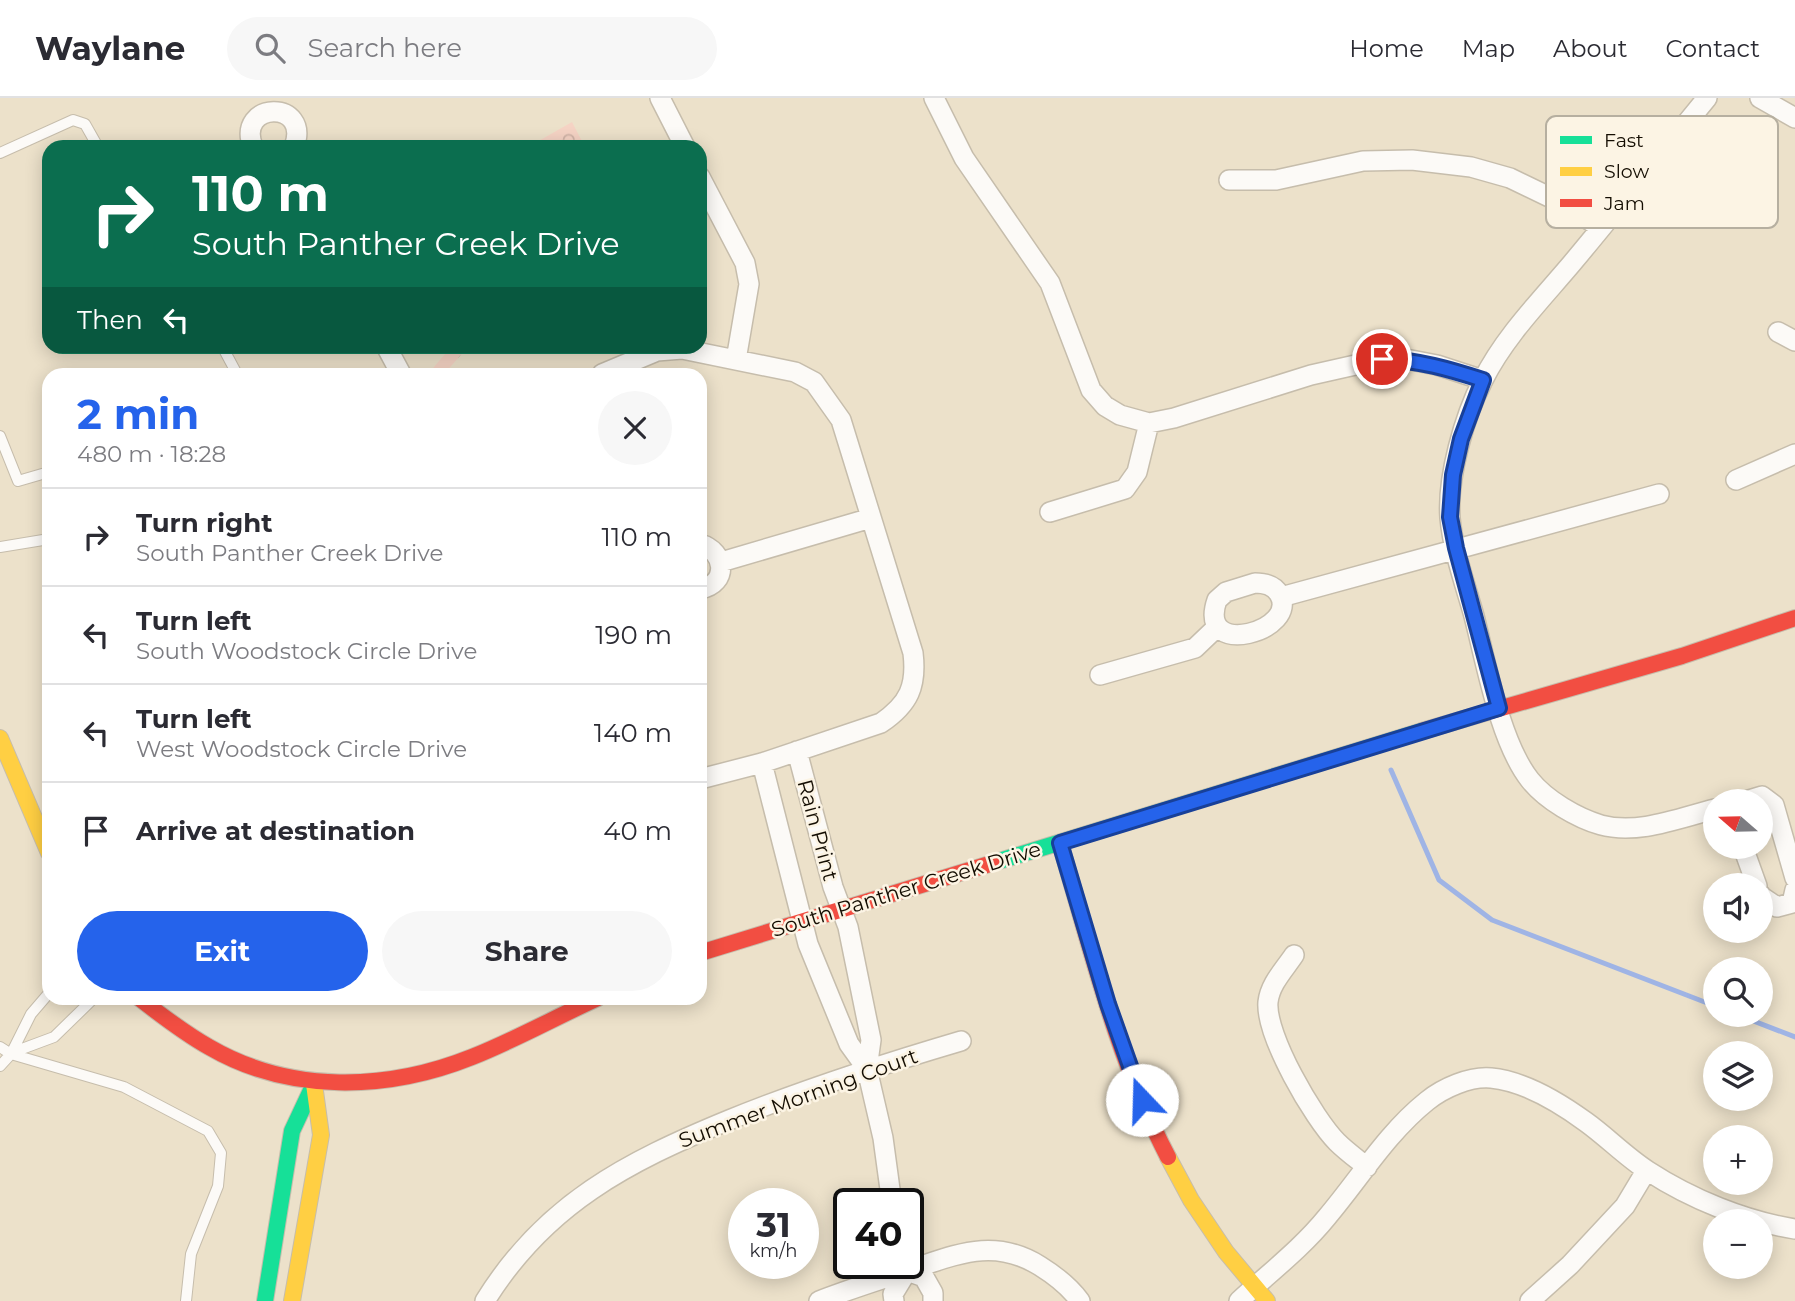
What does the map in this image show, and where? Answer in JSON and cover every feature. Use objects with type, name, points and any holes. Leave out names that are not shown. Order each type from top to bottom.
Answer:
[{"type":"street","points":[[660,98],[681,140]]},
{"type":"street","points":[[934,98],[964,158],[1049,283],[1091,390],[1105,406],[1120,415],[1149,423],[1174,418],[1311,374],[1382,359],[1411,360],[1437,365],[1483,380]]},
{"type":"street","points":[[1691,116],[1706,98]]},
{"type":"street","points":[[1760,98],[1795,118]]},
{"type":"street","points":[[250,140],[255,120],[272,111],[282,112],[293,122],[296,140]]},
{"type":"street","points":[[1229,180],[1276,180],[1363,161],[1412,160],[1471,167],[1510,178],[1546,195]]},
{"type":"street","points":[[707,190],[745,263],[749,284],[736,360]]},
{"type":"street","points":[[1601,228],[1513,334],[1483,380],[1461,439],[1453,475],[1450,517],[1499,708],[1513,752],[1530,780],[1549,798],[1600,825],[1625,828],[1656,824],[1703,812]]},
{"type":"street","points":[[616,368],[650,354]]},
{"type":"street","points":[[706,354],[795,372],[814,382],[841,420],[913,653],[915,673],[909,694],[898,711],[881,723],[762,763],[707,777]]},
{"type":"street","points":[[1050,512],[1125,489],[1137,472],[1149,423]]},
{"type":"street","points":[[1736,480],[1795,454]]},
{"type":"street","points":[[1281,597],[1659,494]]},
{"type":"street","points":[[721,562],[871,518]]},
{"type":"street","points":[[707,546],[717,553],[721,562],[720,573],[715,582],[707,588]]},
{"type":"street","points":[[1255,583],[1266,583],[1276,589],[1281,597],[1282,608],[1278,619],[1269,626],[1243,634],[1227,634],[1217,627],[1213,610],[1217,600],[1226,592],[1255,583]]},
{"type":"street","name":"South Panther Creek Drive","points":[[707,951],[1499,708],[1682,656],[1795,618]]},
{"type":"street","points":[[1100,675],[1195,648],[1217,627]]},
{"type":"street","points":[[1,744],[42,834]]},
{"type":"street","name":"Rain Print","points":[[797,751],[833,887],[848,927],[871,1040],[867,1069]]},
{"type":"street","name":"Rain Print","points":[[762,763],[808,944],[849,1044],[867,1069]]},
{"type":"street","points":[[1773,803],[1795,878]]},
{"type":"street","points":[[1060,843],[1133,1079],[1160,1143],[1196,1206],[1260,1294]]},
{"type":"street","points":[[1773,904],[1777,907],[1792,903],[1795,890]]},
{"type":"street","points":[[1294,955],[1275,982],[1268,1002],[1269,1022],[1315,1115],[1338,1143],[1367,1167]]},
{"type":"street","points":[[148,1005],[181,1030],[240,1063],[277,1076],[314,1084],[397,1079],[454,1065],[583,1005]]},
{"type":"street","name":"Summer Morning Court","points":[[485,1301],[520,1254],[548,1224],[576,1200],[607,1179],[671,1144],[762,1106],[867,1069],[961,1041]]},
{"type":"street","points":[[867,1069],[883,1138],[890,1188]]},
{"type":"street","points":[[1239,1301],[1260,1294],[1287,1259],[1326,1219],[1385,1142],[1430,1099],[1468,1081],[1489,1078],[1513,1083],[1556,1103],[1585,1121],[1646,1171],[1705,1201],[1795,1230]]},
{"type":"street","points":[[265,1301],[292,1131],[314,1084]]},
{"type":"street","points":[[292,1301],[321,1135],[314,1084]]},
{"type":"street","points":[[1530,1301],[1570,1265],[1625,1206],[1646,1171]]},
{"type":"street","points":[[924,1262],[976,1250],[996,1249],[1030,1260],[1063,1280],[1080,1301]]},
{"type":"street","points":[[924,1277],[933,1293],[933,1301]]},
{"type":"street","points":[[819,1301],[875,1279]]},
{"type":"street","points":[[894,1301],[893,1294],[900,1279]]},
{"type":"lane","points":[[0,153],[72,120],[85,124],[94,140]]},
{"type":"lane","points":[[0,436],[18,481],[42,474]]},
{"type":"lane","points":[[0,547],[42,540]]},
{"type":"lane","points":[[0,1066],[11,1054],[31,1014],[42,1001]]},
{"type":"lane","points":[[11,1054],[54,1037],[87,1005]]},
{"type":"lane","points":[[0,1047],[11,1054],[124,1087],[208,1131],[221,1153],[218,1186],[191,1254],[187,1301]]},
{"type":"green space","points":[[572,122],[581,140],[540,140]]},
{"type":"green space","points":[[445,354],[462,354],[449,368],[433,368]]},
{"type":"waterway","points":[[1391,770],[1439,880],[1492,920],[1703,1001]]},
{"type":"waterway","points":[[1769,1027],[1795,1037]]},
{"type":"traffic: fast","points":[[996,862],[1422,731]]},
{"type":"traffic: fast","points":[[265,1301],[292,1131],[314,1084]]},
{"type":"traffic: slow","points":[[0,738],[42,837]]},
{"type":"traffic: slow","points":[[292,1301],[321,1135],[314,1084]]},
{"type":"traffic: slow","points":[[1168,1157],[1191,1200],[1226,1252],[1267,1301]]},
{"type":"traffic: jam","points":[[1422,731],[1682,656],[1795,618]]},
{"type":"traffic: jam","points":[[1060,843],[1120,1042],[1150,1120],[1168,1157]]},
{"type":"traffic: jam","points":[[707,951],[996,862]]},
{"type":"traffic: jam","points":[[148,1005],[191,1036],[240,1062],[305,1080],[339,1082],[373,1081],[440,1068],[488,1050],[583,1005]]},
{"type":"route","points":[[1142,1100],[1108,1004],[1060,843],[1499,708],[1450,517],[1453,475],[1461,439],[1483,380],[1437,365],[1411,360],[1382,359]]}]
